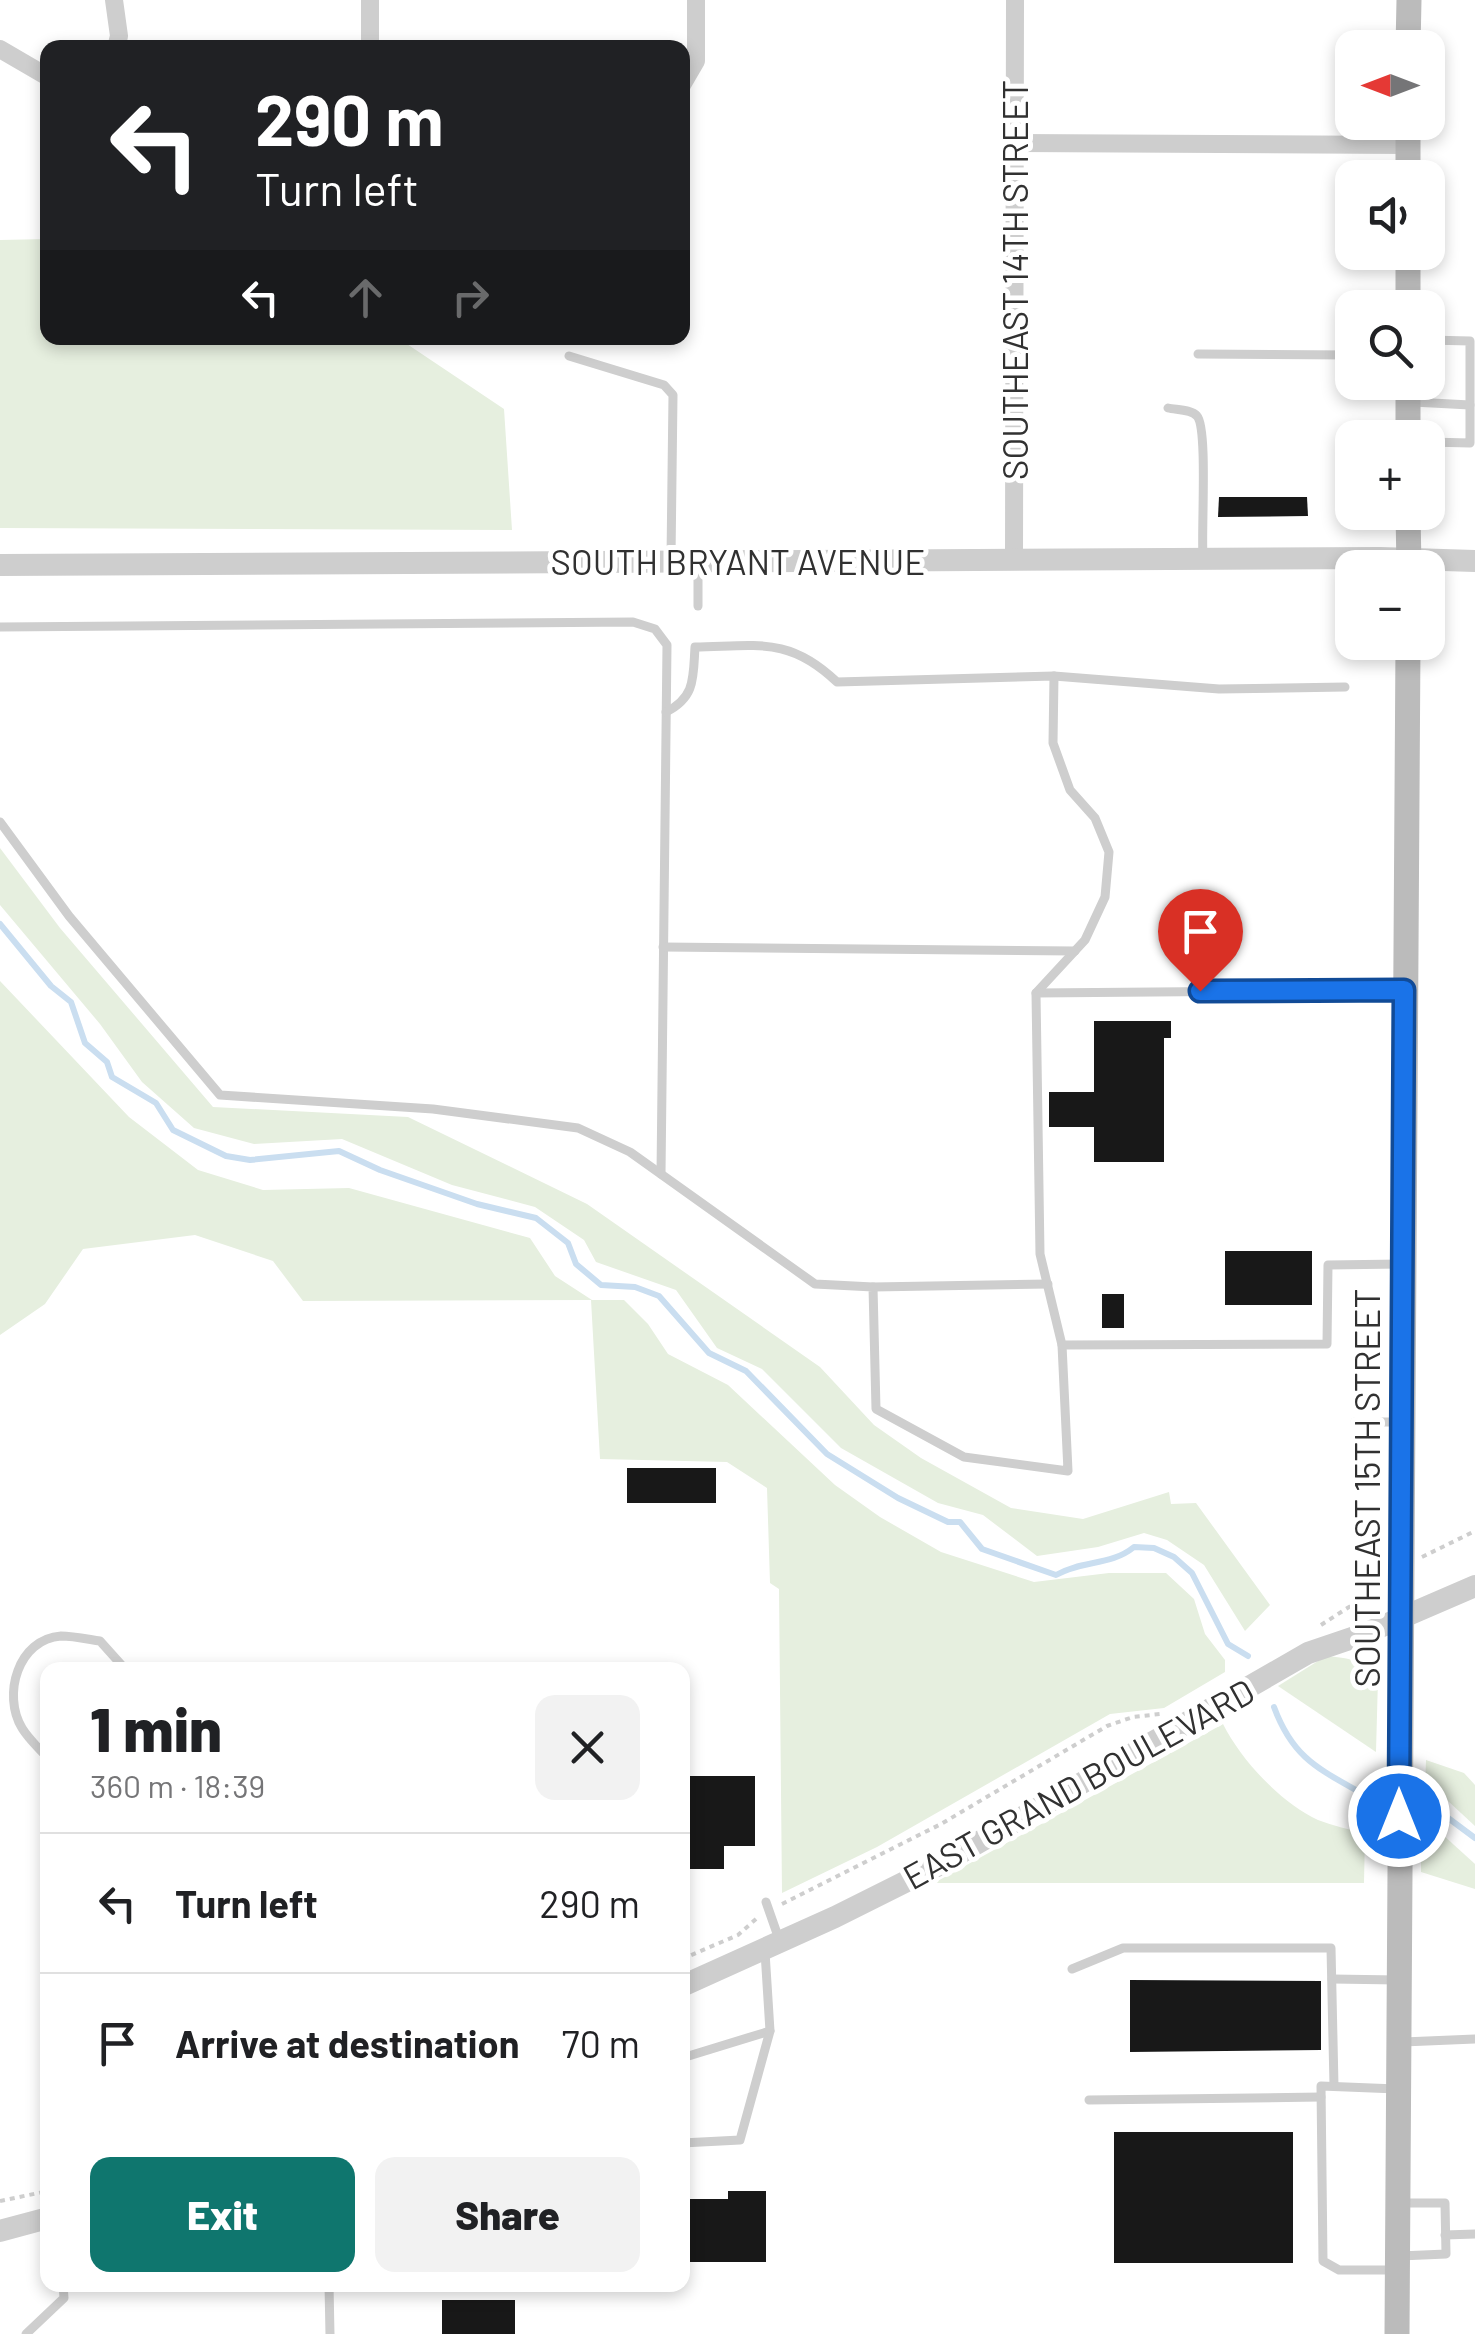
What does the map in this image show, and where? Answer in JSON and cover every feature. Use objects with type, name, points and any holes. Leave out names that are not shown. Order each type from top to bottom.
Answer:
[{"type":"main road","points":[[1408,30],[1409,0]]},
{"type":"main road","name":"SOUTHEAST 15TH STREET","points":[[1397,2334],[1408,660]]},
{"type":"street","points":[[114,0],[117,40]]},
{"type":"street","points":[[370,0],[370,40]]},
{"type":"street","points":[[690,71],[696,60],[696,0]]},
{"type":"street","name":"SOUTHEAST 14TH STREET","points":[[1014,559],[1015,0]]},
{"type":"street","points":[[0,49],[40,72]]},
{"type":"street","points":[[1013,143],[1335,136]]},
{"type":"street","name":"SOUTH BRYANT AVENUE","points":[[0,565],[1014,559],[1335,562]]},
{"type":"street","name":"SOUTH BRYANT AVENUE","points":[[1445,563],[1475,562]]},
{"type":"street","name":"EAST GRAND BOULEVARD","points":[[690,1982],[941,1864],[1308,1654],[1400,1620],[1475,1586]]},
{"type":"street","points":[[0,2231],[40,2220]]},
{"type":"lane","points":[[1445,340],[1470,340],[1470,443],[1445,442]]},
{"type":"lane","points":[[1198,354],[1335,356]]},
{"type":"lane","points":[[569,356],[664,385],[673,395],[671,562]]},
{"type":"lane","points":[[1445,400],[1470,405]]},
{"type":"lane","points":[[1168,408],[1193,412],[1199,418],[1203,438],[1203,559]]},
{"type":"lane","points":[[698,561],[698,606]]},
{"type":"lane","points":[[0,626],[633,622],[655,629],[667,645],[661,1174]]},
{"type":"lane","points":[[666,712],[692,692],[695,647],[786,647],[812,658],[837,682],[1054,676],[1219,689],[1345,687]]},
{"type":"lane","points":[[873,1287],[876,1409],[964,1457],[1068,1470],[1062,1345],[1040,1254],[1036,993],[1085,940],[1105,897],[1109,852],[1095,818],[1070,790],[1052,744],[1054,676]]},
{"type":"lane","points":[[0,822],[69,916],[220,1095],[432,1109],[578,1128],[630,1152],[815,1284],[1048,1284]]},
{"type":"lane","points":[[664,947],[1075,950]]},
{"type":"lane","points":[[1036,993],[1404,990]]},
{"type":"lane","points":[[1062,1345],[1327,1344],[1328,1265],[1402,1264]]},
{"type":"lane","points":[[1355,1422],[1400,1422]]},
{"type":"lane","points":[[40,1749],[20,1726],[15,1705],[15,1675],[26,1652],[58,1636],[100,1641],[119,1662]]},
{"type":"lane","points":[[690,2142],[740,2140],[770,2032],[773,1946],[768,1907]]},
{"type":"lane","points":[[1072,1970],[1122,1948],[1331,1948],[1334,2086]]},
{"type":"lane","points":[[1332,1979],[1398,1980]]},
{"type":"lane","points":[[690,2056],[770,2032]]},
{"type":"lane","points":[[1398,2042],[1475,2040]]},
{"type":"lane","points":[[1398,2089],[1321,2086],[1323,2261],[1339,2270],[1446,2254],[1445,2202],[1398,2202]]},
{"type":"lane","points":[[1090,2100],[1321,2098]]},
{"type":"lane","points":[[1446,2235],[1475,2234]]},
{"type":"lane","points":[[26,2334],[64,2298],[64,2292]]},
{"type":"lane","points":[[329,2292],[330,2334]]},
{"type":"path","points":[[1311,1630],[1363,1598],[1374,1582],[1382,1582],[1475,1530]]},
{"type":"path","points":[[690,1956],[738,1935],[768,1907],[975,1805],[1108,1726],[1132,1717],[1167,1713]]},
{"type":"path","points":[[0,2201],[40,2193]]},
{"type":"green space","points":[[40,239],[40,345],[408,345],[504,409],[512,530],[0,528],[0,240]]},
{"type":"green space","points":[[0,848],[60,928],[213,1107],[408,1117],[587,1204],[820,1367],[874,1425],[921,1458],[1011,1508],[1083,1519],[1169,1492],[1171,1504],[1196,1503],[1270,1605],[1245,1631],[1204,1565],[1167,1540],[1144,1533],[1098,1547],[1037,1556],[983,1515],[938,1503],[841,1448],[762,1369],[717,1348],[676,1290],[596,1262],[584,1240],[535,1207],[452,1185],[342,1139],[254,1144],[194,1128],[142,1082],[100,1024],[0,905]]},
{"type":"green space","points":[[0,981],[129,1117],[198,1170],[263,1190],[349,1188],[530,1238],[555,1276],[592,1300],[624,1300],[648,1324],[668,1354],[728,1385],[835,1485],[880,1517],[941,1552],[1034,1582],[1109,1573],[1166,1573],[1194,1599],[1205,1634],[1225,1660],[1225,1672],[1164,1708],[1110,1714],[877,1847],[782,1893],[779,1589],[770,1583],[767,1488],[727,1462],[600,1459],[591,1300],[303,1301],[273,1261],[195,1235],[83,1249],[45,1304],[0,1335]]},
{"type":"green space","points":[[1326,1656],[1355,1661],[1378,1678],[1376,1752],[1278,1686]]},
{"type":"green space","points":[[1223,1724],[1251,1766],[1290,1803],[1318,1820],[1365,1834],[1364,1883],[934,1883]]},
{"type":"green space","points":[[1426,1760],[1464,1773],[1475,1785],[1475,1826],[1448,1801],[1425,1789]]},
{"type":"green space","points":[[1421,1815],[1475,1864],[1475,1889],[1421,1872]]},
{"type":"building","points":[[1219,497],[1307,497],[1308,516],[1218,517]]},
{"type":"building","points":[[1094,1021],[1171,1021],[1171,1038],[1164,1038],[1164,1162],[1094,1162],[1094,1127],[1049,1127],[1049,1092],[1094,1092]]},
{"type":"building","points":[[1225,1251],[1312,1251],[1312,1305],[1225,1305]]},
{"type":"building","points":[[1102,1294],[1124,1294],[1124,1328],[1102,1328]]},
{"type":"building","points":[[627,1468],[716,1468],[716,1503],[627,1503]]},
{"type":"building","points":[[690,1776],[755,1776],[755,1846],[724,1846],[724,1869],[690,1869]]},
{"type":"building","points":[[1130,1980],[1321,1981],[1321,2050],[1130,2052]]},
{"type":"building","points":[[1114,2132],[1293,2132],[1293,2263],[1114,2263]]},
{"type":"building","points":[[728,2191],[766,2191],[766,2262],[690,2262],[690,2199],[728,2199]]},
{"type":"building","points":[[442,2300],[515,2300],[515,2334],[442,2334]]},
{"type":"waterway","points":[[0,924],[51,986],[71,1002],[85,1043],[107,1062],[112,1077],[156,1103],[173,1130],[226,1156],[250,1160],[339,1151],[380,1170],[477,1204],[536,1218],[568,1243],[576,1264],[601,1285],[635,1287],[659,1296],[709,1353],[746,1371],[827,1454],[898,1498],[948,1522],[960,1522],[982,1549],[1056,1575],[1116,1557],[1134,1547],[1154,1548],[1174,1557],[1192,1573],[1228,1644],[1248,1656]]},
{"type":"waterway","points":[[1274,1707],[1302,1754],[1375,1801]]},
{"type":"waterway","points":[[1428,1803],[1475,1838]]},
{"type":"route","points":[[1200,991],[1404,990],[1399,1816]]}]
